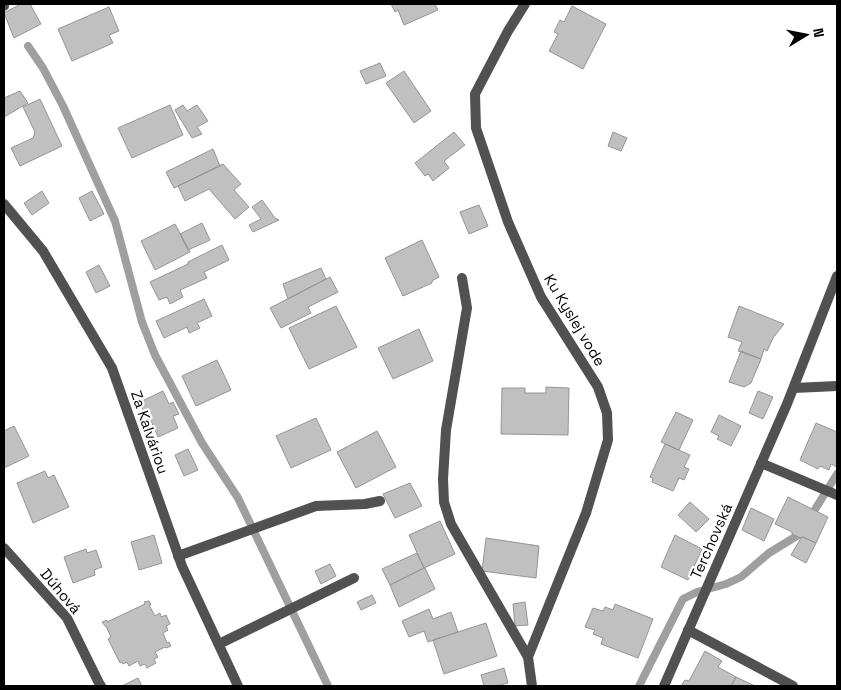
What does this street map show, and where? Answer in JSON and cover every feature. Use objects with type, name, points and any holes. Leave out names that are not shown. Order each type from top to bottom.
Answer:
[{"type":"street","name":"Ku Kyslej vode","points":[[525,4],[508,31],[475,94],[476,128],[508,222],[541,297],[598,387],[607,413],[608,440],[586,513],[528,657]]},
{"type":"street","name":"Za Kalváriou","points":[[4,204],[43,251],[112,368],[178,556],[238,686]]},
{"type":"street","name":"Terchovská","points":[[664,686],[794,388],[837,276]]},
{"type":"street","name":"Ku Kyslej vode","points":[[462,278],[467,308],[446,430],[444,502],[451,524],[528,657],[532,686]]},
{"type":"street","points":[[794,388],[837,386]]},
{"type":"street","points":[[761,463],[837,495]]},
{"type":"street","points":[[178,556],[316,506],[365,504],[380,501]]},
{"type":"street","name":"Dúhová","points":[[4,548],[67,618],[101,686]]},
{"type":"street","points":[[219,644],[354,578]]},
{"type":"street","points":[[688,630],[793,686]]},
{"type":"building","points":[[21,4],[30,4],[41,24],[14,38],[4,13]]},
{"type":"building","points":[[391,4],[435,4],[438,10],[404,25],[398,10],[395,12]]},
{"type":"building","points":[[572,6],[606,24],[583,69],[549,51],[558,34],[554,32],[560,20],[564,22]]},
{"type":"building","points":[[109,7],[119,31],[109,35],[113,43],[72,61],[58,29]]},
{"type":"building","points":[[380,63],[386,76],[366,84],[360,71]]},
{"type":"building","points":[[404,71],[431,111],[414,123],[386,83]]},
{"type":"building","points":[[20,91],[28,103],[4,117],[4,98]]},
{"type":"building","points":[[40,99],[62,146],[20,166],[11,148],[33,138],[35,132],[23,107]]},
{"type":"building","points":[[170,105],[183,135],[132,158],[118,128]]},
{"type":"building","points":[[183,105],[187,111],[197,105],[208,121],[197,127],[202,134],[192,138],[175,110]]},
{"type":"building","points":[[454,132],[465,145],[444,161],[449,168],[433,181],[428,174],[425,176],[415,163]]},
{"type":"building","points":[[613,132],[627,138],[621,151],[608,146]]},
{"type":"building","points":[[213,149],[220,166],[174,188],[166,172]]},
{"type":"building","points":[[223,164],[241,184],[234,190],[249,207],[235,219],[209,189],[185,201],[178,186]]},
{"type":"building","points":[[42,191],[49,203],[32,215],[24,203]]},
{"type":"building","points":[[92,191],[104,214],[90,221],[79,198]]},
{"type":"building","points":[[262,200],[275,218],[279,220],[253,232],[249,225],[261,219],[252,207]]},
{"type":"building","points":[[479,205],[488,226],[469,234],[460,212]]},
{"type":"building","points":[[202,223],[210,240],[188,250],[180,234]]},
{"type":"building","points":[[175,224],[190,252],[155,270],[141,241]]},
{"type":"building","points":[[422,240],[439,277],[432,281],[432,283],[403,296],[385,258]]},
{"type":"building","points":[[222,245],[229,260],[204,272],[207,278],[180,290],[183,297],[170,304],[167,297],[159,300],[150,282]]},
{"type":"building","points":[[99,265],[110,286],[96,293],[86,272]]},
{"type":"building","points":[[321,268],[326,279],[288,299],[283,284]]},
{"type":"building","points":[[330,277],[338,292],[308,307],[311,313],[281,328],[270,308]]},
{"type":"building","points":[[204,299],[212,316],[197,323],[200,328],[189,333],[187,327],[164,338],[156,321]]},
{"type":"building","points":[[336,306],[357,347],[309,369],[289,328]]},
{"type":"building","points":[[739,306],[784,324],[773,338],[767,351],[764,349],[761,359],[738,351],[742,342],[728,337]]},
{"type":"building","points":[[419,329],[433,361],[393,379],[378,348]]},
{"type":"building","points":[[741,351],[761,359],[751,383],[744,387],[729,382]]},
{"type":"building","points":[[217,360],[231,390],[196,406],[182,376]]},
{"type":"building","points":[[546,387],[569,388],[568,435],[501,434],[502,388],[525,388],[525,393],[546,393]]},
{"type":"building","points":[[163,391],[169,404],[173,402],[179,414],[173,416],[178,428],[158,437],[148,414],[145,415],[140,402]]},
{"type":"building","points":[[758,391],[773,397],[763,419],[749,413]]},
{"type":"building","points":[[676,412],[693,420],[679,450],[661,442]]},
{"type":"building","points":[[719,415],[741,426],[731,446],[717,439],[719,436],[711,432]]},
{"type":"building","points":[[316,418],[331,450],[291,468],[276,436]]},
{"type":"building","points":[[816,423],[837,432],[837,467],[831,464],[829,470],[820,466],[818,469],[800,460]]},
{"type":"building","points":[[14,426],[29,456],[4,468],[4,431]]},
{"type":"building","points":[[377,431],[396,467],[356,488],[337,452]]},
{"type":"building","points":[[665,444],[690,455],[684,467],[689,469],[684,480],[679,478],[673,491],[652,482],[653,478],[650,477]]},
{"type":"building","points":[[188,449],[198,470],[184,476],[175,455]]},
{"type":"building","points":[[45,471],[48,478],[54,475],[69,507],[33,523],[17,483]]},
{"type":"building","points":[[410,483],[422,506],[395,518],[383,494]]},
{"type":"building","points":[[788,497],[828,517],[816,543],[792,534],[792,532],[775,524]]},
{"type":"building","points":[[690,502],[709,519],[696,532],[678,515]]},
{"type":"building","points":[[751,508],[774,519],[764,541],[742,530]]},
{"type":"building","points":[[440,521],[455,554],[424,568],[409,535]]},
{"type":"building","points":[[154,535],[162,563],[139,570],[131,542]]},
{"type":"building","points":[[675,535],[702,549],[688,580],[661,567]]},
{"type":"building","points":[[803,537],[816,543],[806,563],[791,555]]},
{"type":"building","points":[[486,538],[539,546],[536,578],[482,571]]},
{"type":"building","points":[[86,549],[87,553],[96,550],[102,567],[94,570],[95,575],[73,583],[64,557]]},
{"type":"building","points":[[417,553],[424,568],[390,585],[382,569]]},
{"type":"building","points":[[330,564],[336,576],[321,584],[315,571]]},
{"type":"building","points":[[424,568],[435,589],[399,607],[390,585]]},
{"type":"building","points":[[372,595],[376,603],[361,610],[357,602]]},
{"type":"building","points":[[149,601],[155,616],[160,613],[161,617],[166,615],[170,624],[166,626],[168,630],[163,633],[167,643],[169,642],[171,646],[155,652],[158,657],[154,659],[156,663],[147,668],[145,664],[140,666],[138,661],[129,666],[127,662],[120,663],[108,639],[111,637],[102,622],[107,620],[107,622]]},
{"type":"building","points":[[525,602],[528,625],[515,626],[513,604]]},
{"type":"building","points":[[615,604],[653,619],[638,658],[601,644],[603,638],[593,634],[595,630],[585,627],[593,608],[603,611],[605,607],[613,610]]},
{"type":"building","points":[[429,609],[433,619],[451,612],[458,632],[428,642],[424,631],[409,637],[402,621]]},
{"type":"building","points":[[486,623],[497,656],[444,674],[433,640]]},
{"type":"building","points":[[705,651],[722,661],[718,667],[736,677],[731,686],[681,686],[685,680],[689,681]]},
{"type":"building","points":[[504,668],[508,683],[484,686],[481,675]]},
{"type":"building","points":[[736,677],[755,686],[731,686]]},
{"type":"building","points":[[138,678],[142,686],[122,686]]},
{"type":"waterway","points":[[28,46],[43,68],[63,106],[115,221],[142,322],[155,355],[202,443],[238,498],[328,686]]},
{"type":"waterway","points":[[809,519],[837,474]]},
{"type":"waterway","points":[[639,686],[683,599],[697,592],[726,584],[741,577],[769,553],[800,534],[803,529]]}]
